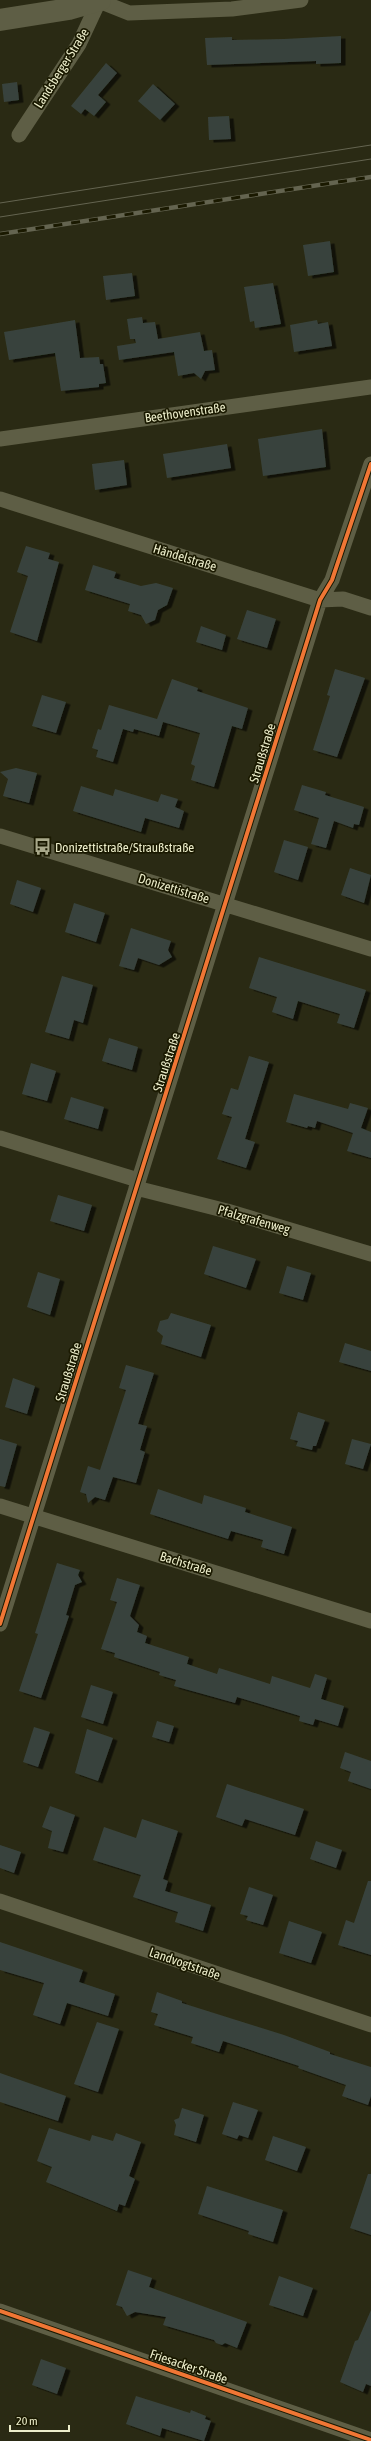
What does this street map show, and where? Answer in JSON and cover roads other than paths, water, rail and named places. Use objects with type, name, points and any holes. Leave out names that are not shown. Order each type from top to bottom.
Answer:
[{"type":"street","points":[[0,20],[69,9],[100,1],[129,14],[232,9],[301,0]]},
{"type":"street","name":"Landsberger Straße","points":[[19,135],[78,44],[100,1]]},
{"type":"street","name":"Beethovenstraße","points":[[0,439],[371,387]]},
{"type":"street","name":"Straußstraße","points":[[0,1624],[320,600],[332,580],[371,464]]},
{"type":"street","name":"Händelstraße","points":[[0,499],[320,600],[344,599],[371,608]]},
{"type":"street","name":"Donizettistraße","points":[[0,836],[226,903],[371,949]]},
{"type":"street","name":"Pfalzgrafenweg","points":[[0,1138],[137,1184],[371,1254]]},
{"type":"street","name":"Bachstraße","points":[[0,1506],[371,1621]]},
{"type":"street","name":"Landvogtstraße","points":[[0,1901],[371,2024]]},
{"type":"street","name":"Friesacker Straße","points":[[0,2311],[371,2440]]},
{"type":"tram line","points":[[0,203],[371,145]]},
{"type":"tram line","points":[[0,217],[371,159]]},
{"type":"railway","points":[[0,234],[371,177]]},
{"type":"place","name":"Donizettistraße/Straußstraße","points":[[42,847]]}]
